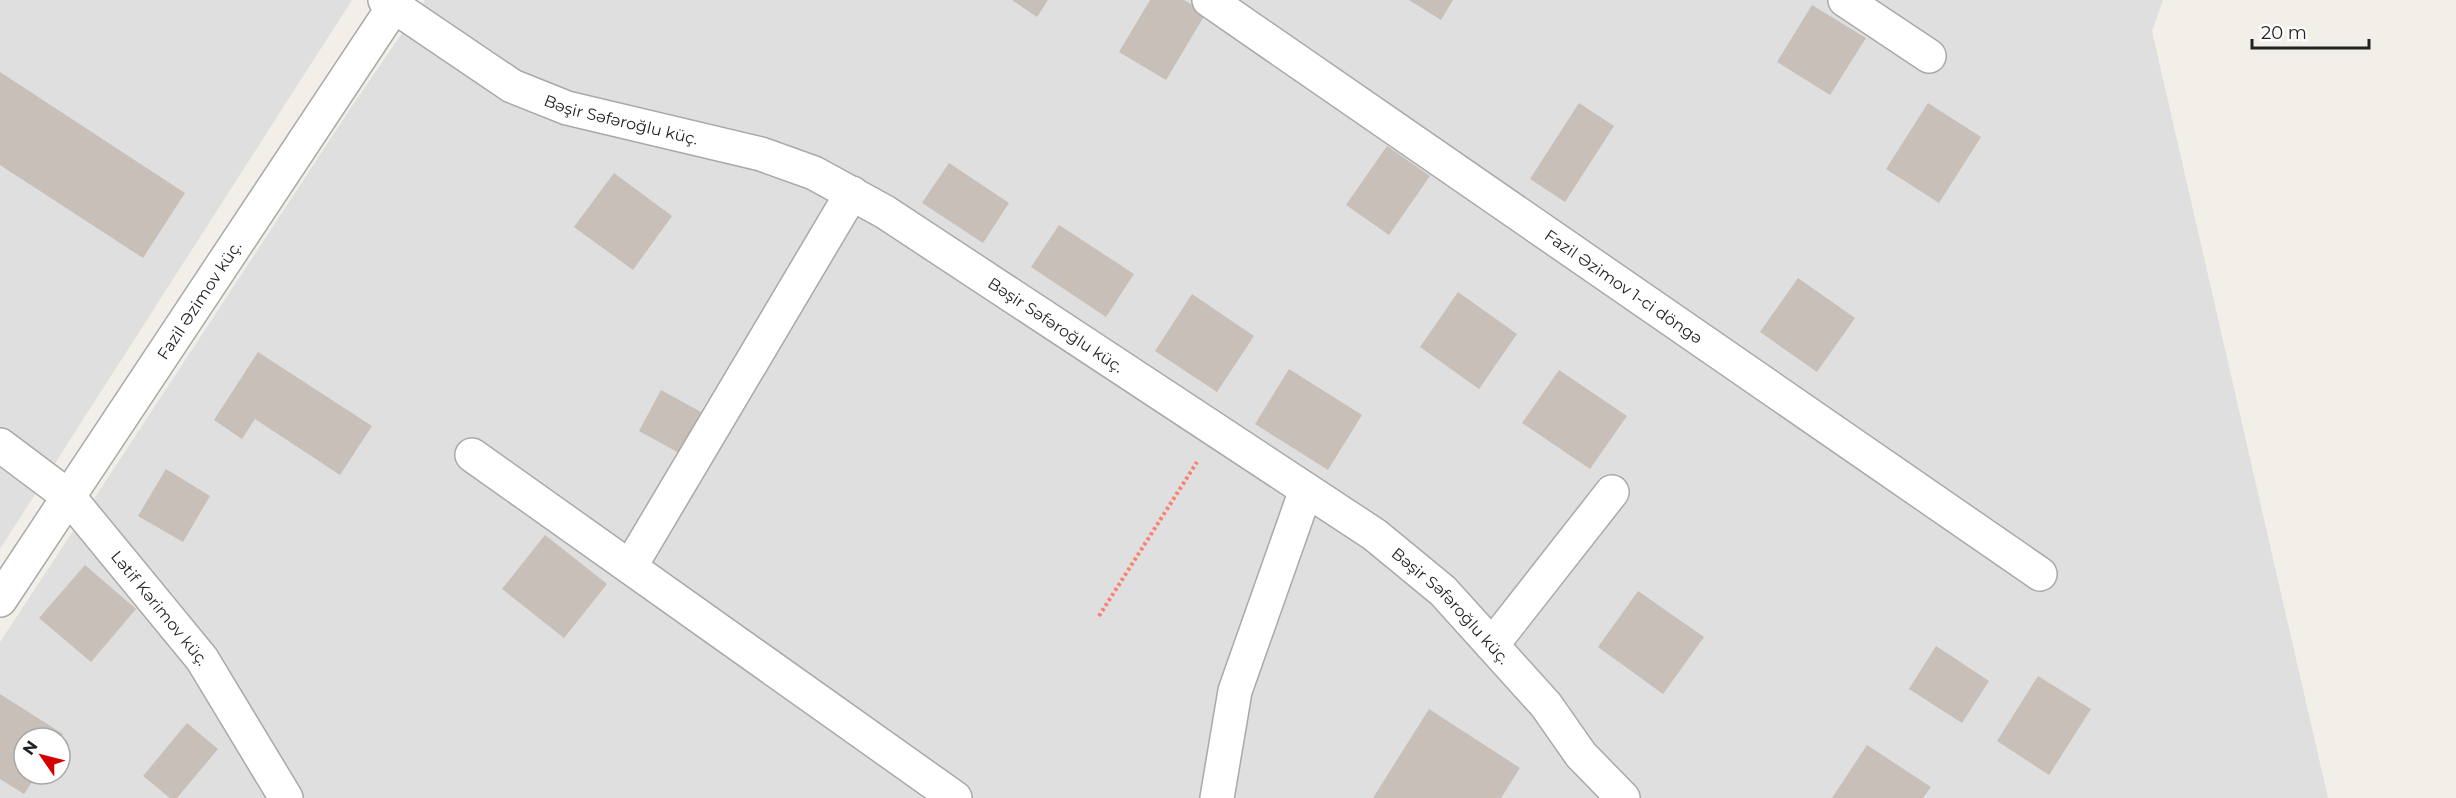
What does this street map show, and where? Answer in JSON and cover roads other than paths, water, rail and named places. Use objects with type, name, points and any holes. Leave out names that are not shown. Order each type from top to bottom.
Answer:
[{"type":"street","name":"Fazil Əzimov 1-ci döngə","points":[[1209,0],[2040,574]]},
{"type":"street","points":[[1845,0],[1929,56]]},
{"type":"street","name":"Bəşir Səfəroğlu küç.","points":[[392,2],[512,86],[567,108],[761,154],[814,173],[885,212],[1375,535],[1443,591],[1546,705],[1581,755],[1623,798]]},
{"type":"street","name":"Fazil Əzimov küç.","points":[[0,600],[392,2]]},
{"type":"street","points":[[630,567],[852,194]]},
{"type":"street","name":"Lətif Kərimov küç.","points":[[0,445],[68,496],[202,659],[286,798]]},
{"type":"street","points":[[472,455],[955,798]]},
{"type":"street","points":[[1217,798],[1235,691],[1306,490]]},
{"type":"street","points":[[1492,645],[1612,492]]}]
